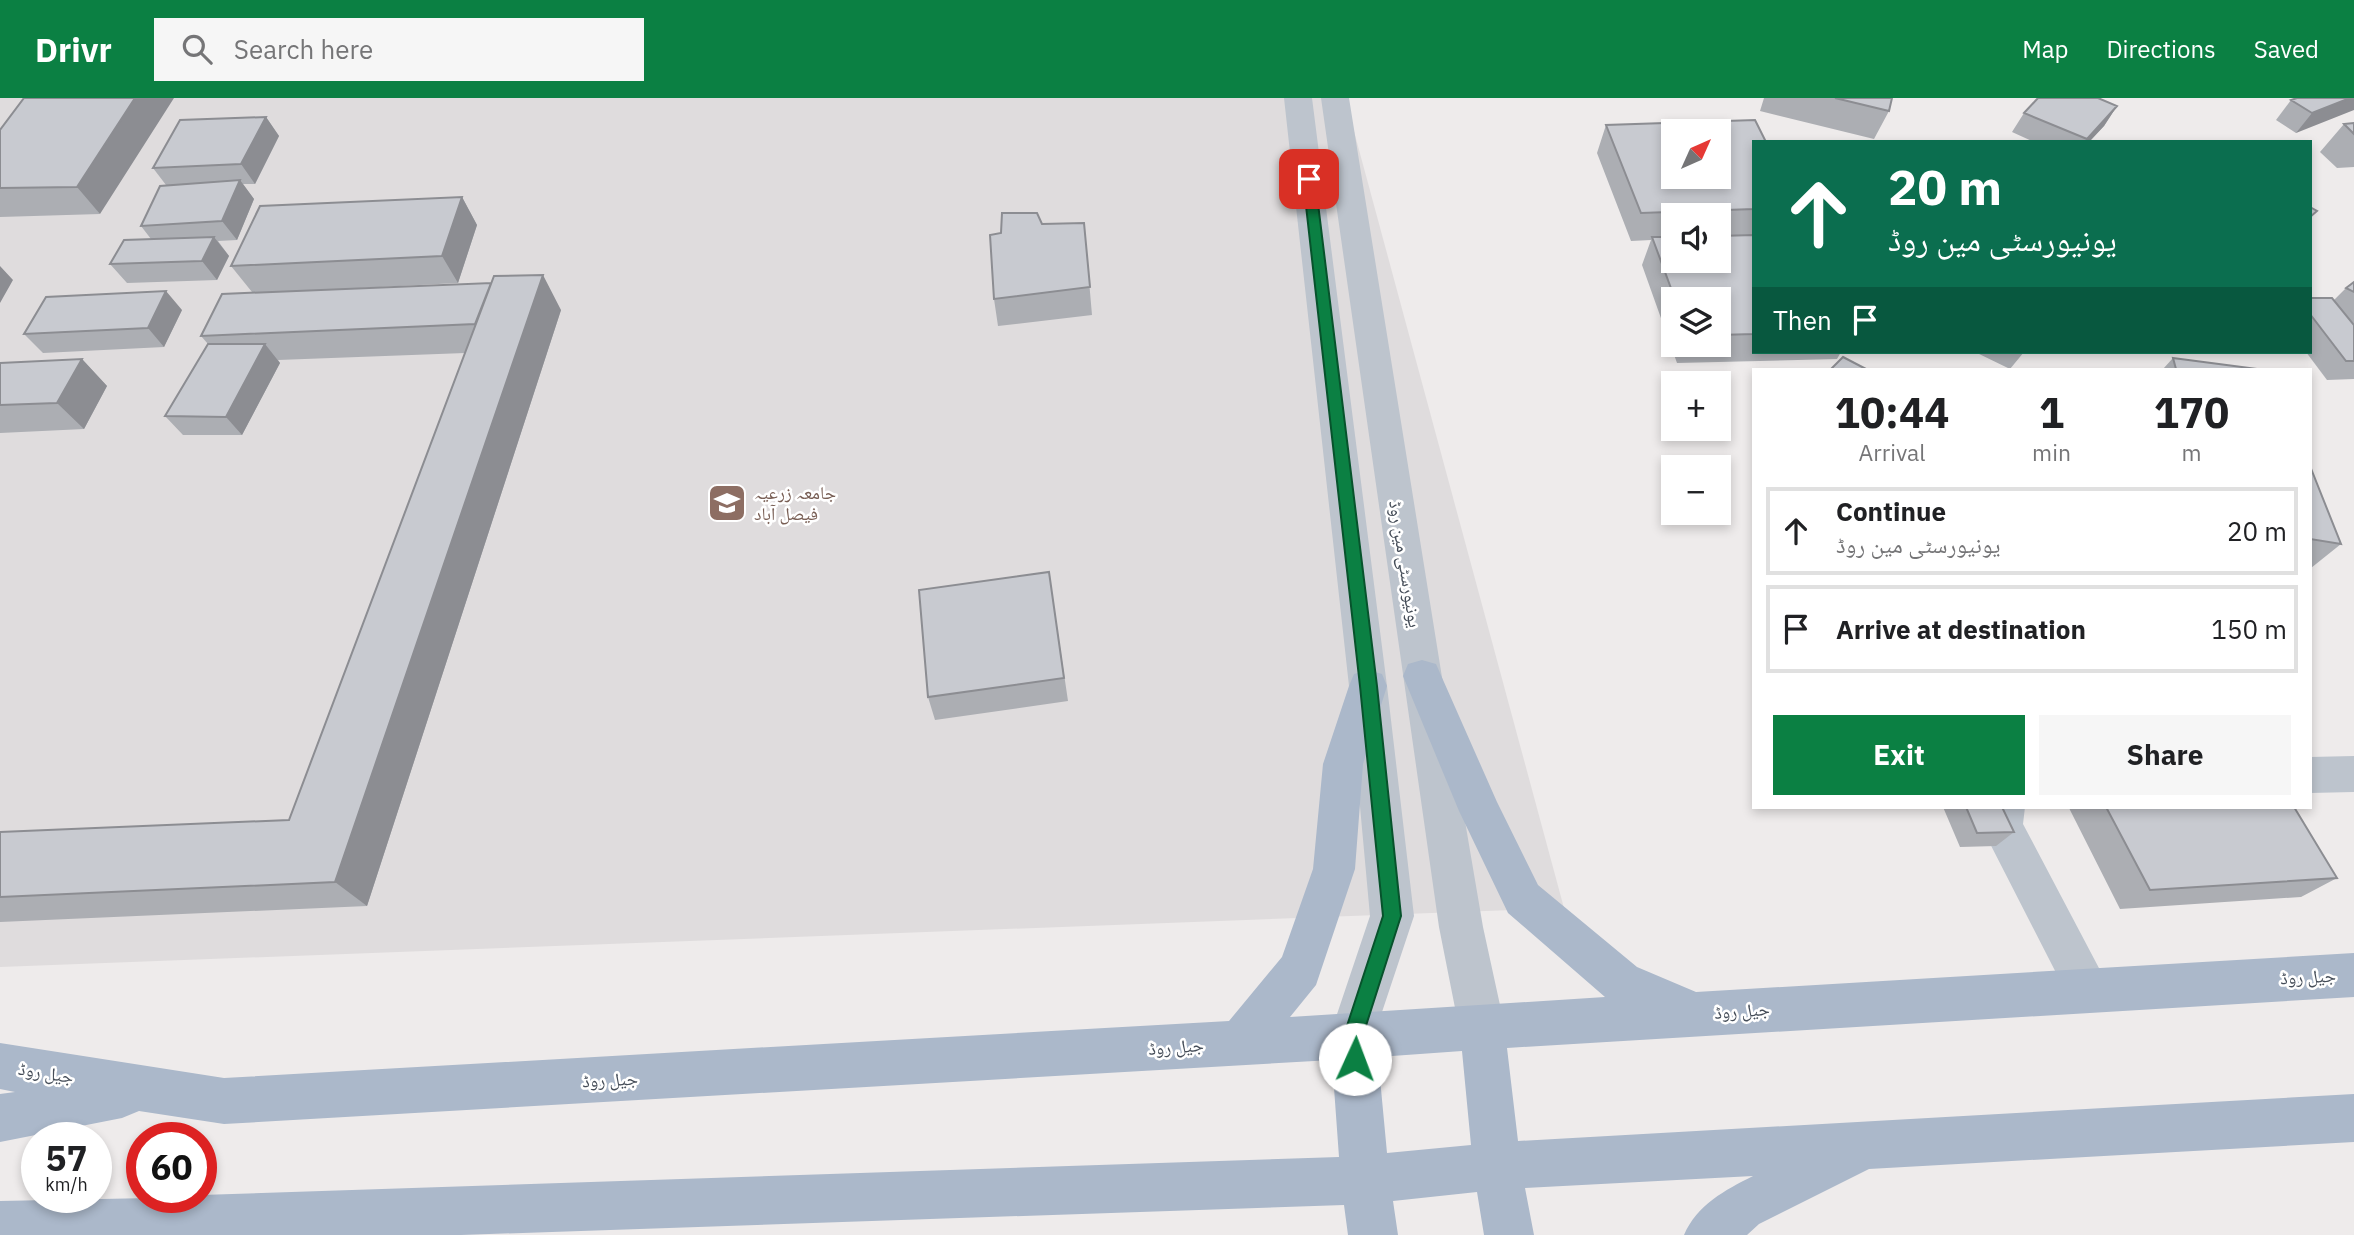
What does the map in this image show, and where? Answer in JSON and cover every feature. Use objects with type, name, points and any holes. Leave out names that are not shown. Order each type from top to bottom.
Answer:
[{"type":"main road","points":[[1422,676],[1480,811],[1523,899],[1621,982],[1696,1014]]},
{"type":"main road","points":[[1240,1042],[1300,970],[1334,869],[1343,764],[1368,686]]},
{"type":"main road","name":"جیل روڈ","points":[[0,1066],[224,1101],[2354,975]]},
{"type":"main road","points":[[1482,1028],[1497,1166],[1509,1235]]},
{"type":"main road","points":[[1353,1035],[1365,1180],[1373,1235]]},
{"type":"main road","points":[[0,1118],[150,1089]]},
{"type":"main road","points":[[0,1226],[405,1223],[1365,1180],[1497,1166],[2354,1118]]},
{"type":"main road","points":[[1709,1235],[1742,1207],[1866,1145]]},
{"type":"street","points":[[1336,99],[1298,98],[1368,686],[1392,916],[1353,1035]]},
{"type":"street","name":"یونیورسٹی مین روڈ","points":[[1336,99],[1461,927],[1482,1028]]},
{"type":"street","points":[[2312,775],[2354,774]]},
{"type":"street","points":[[2005,809],[2002,827],[2088,989]]},
{"type":"shaded area","name":"جامعہ زرعیہ فیصل آباد","points":[[0,98],[1345,98],[1564,908],[0,967]]},
{"type":"building","points":[[24,98],[135,98],[77,187],[0,188],[0,130]]},
{"type":"building","points":[[1835,98],[1892,98],[1889,111]]},
{"type":"building","points":[[2038,98],[2098,98],[2117,106],[2087,139],[2024,113]]},
{"type":"building","points":[[2350,98],[2312,113],[2291,100]]},
{"type":"building","points":[[266,117],[241,164],[153,168],[180,120]]},
{"type":"building","points":[[1755,120],[1765,140],[1752,140],[1752,209],[1731,210],[1731,203],[1661,203],[1661,212],[1641,213],[1606,125],[1661,123],[1661,189],[1731,189],[1731,121]]},
{"type":"building","points":[[2354,123],[2354,134],[2344,124]]},
{"type":"building","points":[[240,180],[222,221],[141,226],[160,186]]},
{"type":"building","points":[[462,197],[442,256],[231,266],[260,206]]},
{"type":"building","points":[[1002,213],[1037,213],[1042,224],[1084,223],[1090,287],[994,299],[990,235],[1001,233]]},
{"type":"building","points":[[1752,235],[1752,334],[1731,335],[1731,287],[1671,287],[1665,273],[1731,273],[1731,236]]},
{"type":"building","points":[[214,237],[202,261],[110,264],[124,240]]},
{"type":"building","points":[[1652,237],[1661,237],[1661,261]]},
{"type":"building","points":[[543,275],[335,882],[0,897],[0,832],[289,820],[494,276]]},
{"type":"building","points":[[2354,282],[2354,292],[2346,288]]},
{"type":"building","points":[[491,283],[475,324],[201,336],[222,294]]},
{"type":"building","points":[[166,291],[148,328],[24,334],[46,297]]},
{"type":"building","points":[[2312,298],[2332,298],[2354,325],[2354,361],[2346,361],[2312,317]]},
{"type":"building","points":[[208,344],[265,344],[226,417],[165,416]]},
{"type":"building","points":[[1843,357],[1864,368],[1832,368]]},
{"type":"building","points":[[2173,358],[2249,368],[2176,368]]},
{"type":"building","points":[[82,359],[57,403],[0,405],[0,363]]},
{"type":"building","points":[[2312,471],[2341,544],[2312,539]]},
{"type":"building","points":[[1049,572],[1064,678],[928,697],[919,590]]},
{"type":"building","points":[[1967,809],[2003,809],[2014,832],[1977,833]]},
{"type":"building","points":[[2107,809],[2295,809],[2337,878],[2150,890]]},
{"type":"place","name":"جامعہ زرعیہ فیصل آباد","points":[[727,503]]},
{"type":"route","points":[[1309,179],[1392,916],[1353,1035],[1355,1059]]}]
